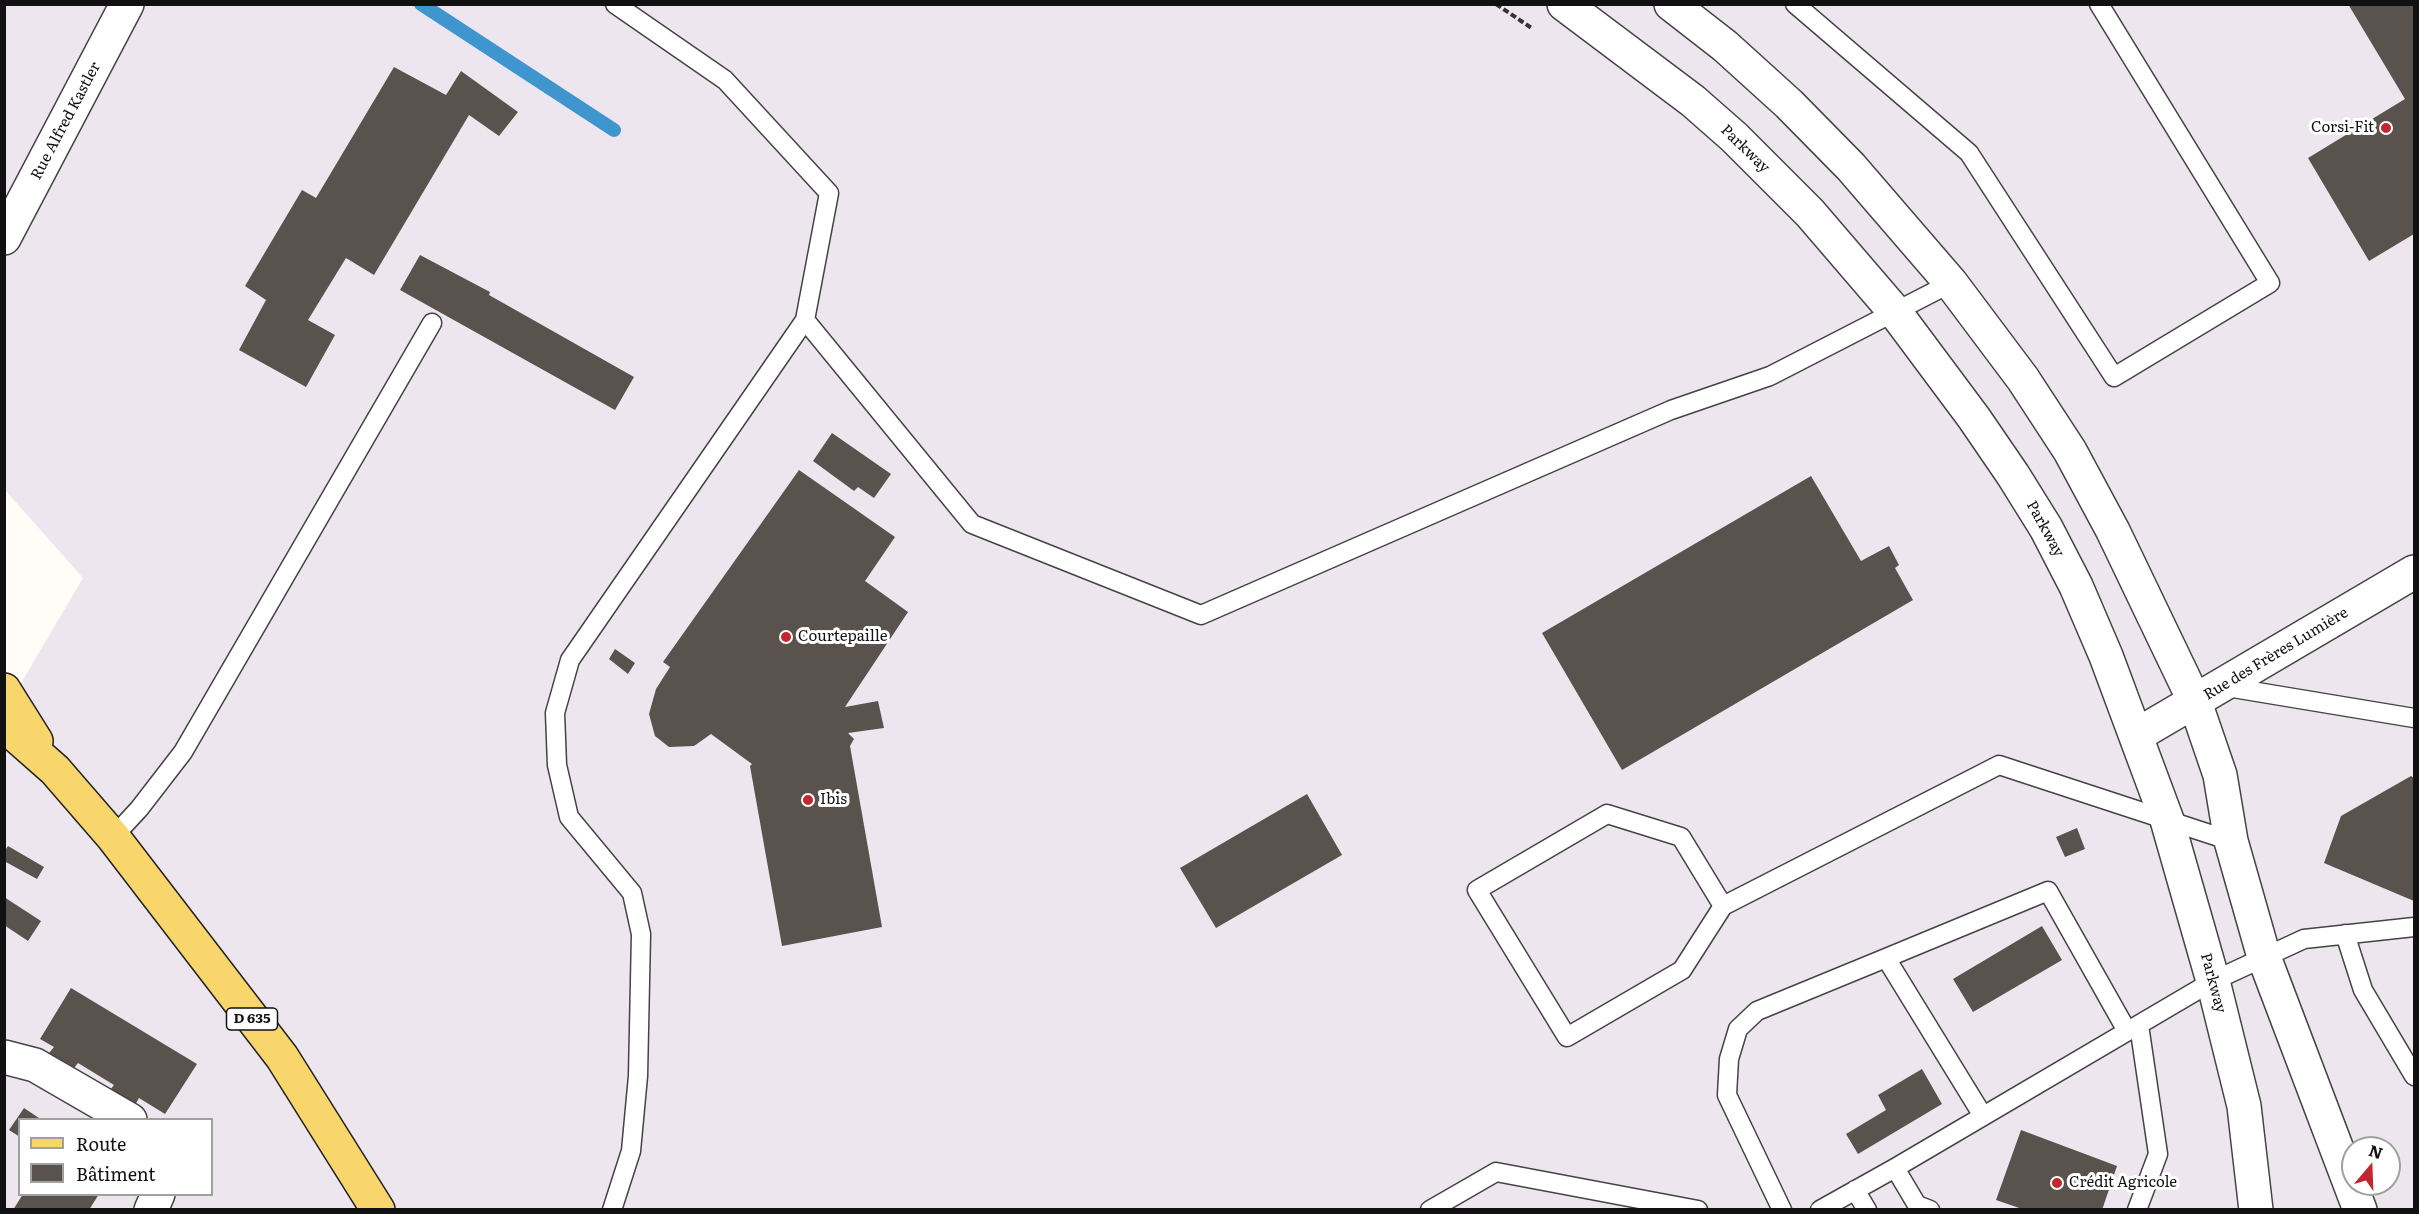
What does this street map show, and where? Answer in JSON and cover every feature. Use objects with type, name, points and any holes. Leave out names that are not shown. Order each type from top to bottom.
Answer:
[{"type":"main road","name":"D 635","points":[[4,690],[55,770]]},
{"type":"main road","name":"D 635","points":[[4,725],[55,770],[113,837],[282,1057],[378,1209]]},
{"type":"street","name":"Rue Alfred Kastler","points":[[4,238],[127,4]]},
{"type":"street","name":"Parkway","points":[[1564,4],[1651,67],[1734,137],[1810,213],[1895,312],[1974,418],[2046,528],[2076,586],[2137,735],[2167,820],[2213,981],[2244,1106],[2256,1209]]},
{"type":"street","points":[[1671,4],[1725,46],[1789,104],[1851,167],[1951,283],[2023,379],[2070,452],[2208,694],[2231,841],[2264,957],[2360,1209]]},
{"type":"street","name":"Rue des Frères Lumière","points":[[2137,735],[2415,572]]},
{"type":"street","points":[[4,1057],[35,1065],[128,1118]]},
{"type":"lane","points":[[612,1209],[631,1151],[638,1076],[641,934],[632,893],[569,817],[557,765],[555,713],[570,660],[805,320],[828,193],[725,80],[615,4]]},
{"type":"lane","points":[[1795,4],[1969,153],[2114,377],[2270,283],[2099,4]]},
{"type":"lane","points":[[805,320],[972,524],[1201,615],[1671,410],[1770,376],[1951,283]]},
{"type":"lane","points":[[113,837],[139,809],[183,752],[432,323]]},
{"type":"lane","points":[[2208,694],[2415,718]]},
{"type":"lane","points":[[1723,906],[1681,837],[1607,814],[1477,890],[1567,1037],[1682,970],[1723,906],[1999,765],[2231,841]]},
{"type":"lane","points":[[1782,1209],[1727,1095],[1729,1059],[1738,1029],[1757,1011],[2048,891],[2133,1028],[2158,1154],[2137,1209]]},
{"type":"lane","points":[[1820,1209],[1895,1168],[2213,981],[2304,939],[2415,927]]},
{"type":"lane","points":[[2345,934],[2363,990],[2415,1076]]},
{"type":"lane","points":[[1886,958],[1983,1116]]},
{"type":"lane","points":[[1895,1168],[1917,1205],[1929,1209]]},
{"type":"lane","points":[[1430,1209],[1496,1172],[1698,1209]]},
{"type":"lane","points":[[1855,1190],[1867,1209]]},
{"type":"path","points":[[1496,4],[1534,31]]},
{"type":"shaded area","points":[[5,5],[2414,5],[2414,1209],[5,1210],[5,710],[83,578],[5,490]]},
{"type":"building","name":"Corsi-Fit","points":[[2348,4],[2414,4],[2414,234],[2369,261],[2308,158],[2405,99]]},
{"type":"building","points":[[394,67],[446,95],[461,71],[518,112],[499,136],[469,115],[374,275],[346,258],[308,320],[335,335],[306,387],[239,350],[266,300],[245,286],[302,190],[316,198]]},
{"type":"building","points":[[420,255],[490,292],[489,295],[634,377],[615,410],[400,290]]},
{"type":"building","points":[[832,433],[891,474],[874,498],[858,487],[854,491],[813,461]]},
{"type":"building","name":"Courtepaille","points":[[799,470],[895,537],[865,581],[908,612],[845,707],[878,701],[884,728],[848,733],[854,739],[850,746],[882,927],[782,946],[750,766],[752,764],[711,734],[694,746],[669,747],[655,736],[649,714],[656,689],[670,667],[663,662]]},
{"type":"building","points":[[1811,476],[1861,561],[1889,546],[1899,565],[1895,568],[1913,600],[1622,770],[1542,633]]},
{"type":"building","points":[[615,649],[635,663],[628,674],[609,659]]},
{"type":"building","points":[[2411,776],[2414,778],[2414,901],[2324,863],[2341,816]]},
{"type":"building","points":[[1307,794],[1342,855],[1216,928],[1180,868]]},
{"type":"building","points":[[2077,828],[2085,849],[2065,857],[2056,837]]},
{"type":"building","points":[[8,846],[44,867],[37,879],[4,861],[4,852]]},
{"type":"building","points":[[4,897],[41,921],[28,941],[4,925]]},
{"type":"building","points":[[2042,926],[2062,960],[1973,1012],[1953,979]]},
{"type":"building","points":[[71,988],[197,1064],[165,1114],[139,1098],[135,1105],[110,1090],[114,1085],[78,1063],[74,1068],[49,1053],[54,1047],[40,1039]]},
{"type":"building","points":[[1922,1069],[1942,1104],[1858,1154],[1846,1134],[1886,1110],[1878,1095]]},
{"type":"building","points":[[24,1108],[39,1118],[18,1118],[18,1136],[9,1130]]},
{"type":"building","name":"Crédit Agricole","points":[[2021,1130],[2117,1166],[2102,1210],[2025,1210],[1996,1200]]},
{"type":"building","points":[[22,1196],[98,1196],[89,1210],[13,1210]]},
{"type":"waterway","points":[[421,4],[614,130]]},
{"type":"place","name":"Corsi-Fit","points":[[2386,128]]},
{"type":"place","name":"Courtepaille","points":[[786,637]]},
{"type":"place","name":"Ibis","points":[[808,800]]},
{"type":"place","name":"Crédit Agricole","points":[[2057,1183]]}]
